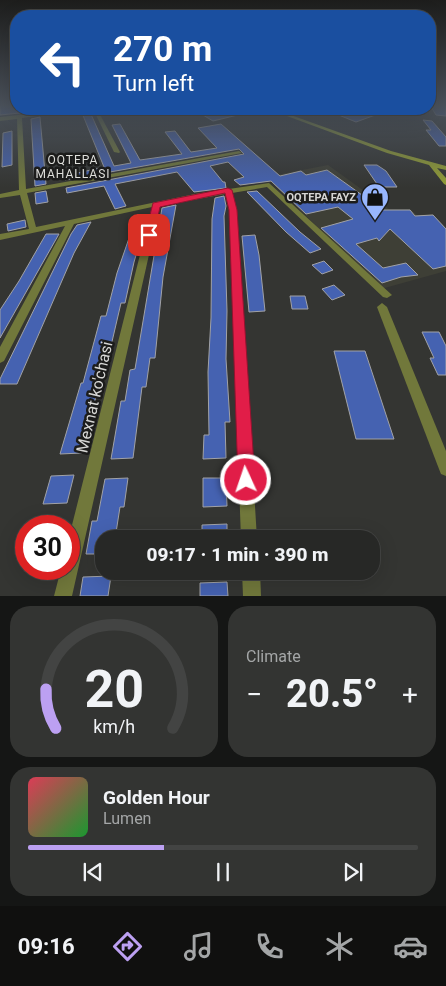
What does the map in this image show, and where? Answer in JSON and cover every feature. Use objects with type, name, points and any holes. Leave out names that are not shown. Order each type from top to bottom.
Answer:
[{"type":"main road","points":[[347,133],[434,163],[446,164]]},
{"type":"main road","points":[[434,163],[446,183]]},
{"type":"street","points":[[20,133],[23,192],[33,230]]},
{"type":"street","points":[[107,133],[117,152]]},
{"type":"street","points":[[0,196],[239,153]]},
{"type":"street","points":[[0,237],[228,190],[269,185],[385,301],[446,469]]},
{"type":"street","points":[[228,190],[233,210],[249,530]]},
{"type":"street","name":"Mexnat ko'chasi","points":[[63,596],[156,205]]},
{"type":"street","points":[[0,358],[70,223]]},
{"type":"street","points":[[251,580],[252,596]]},
{"type":"shaded area","name":"OQTEPA FAYZ","points":[[328,165],[389,209],[410,209],[417,215],[433,214],[446,228],[446,271],[381,289],[266,177]]},
{"type":"building","points":[[3,133],[12,133],[12,165],[2,167]]},
{"type":"building","points":[[32,133],[41,133],[46,184],[35,186]]},
{"type":"building","points":[[90,133],[99,133],[114,166],[131,163],[116,133],[125,133],[140,160],[182,154],[166,133],[176,133],[191,152],[217,148],[203,133],[231,133],[280,176],[301,171],[306,175],[327,170],[383,210],[410,210],[415,216],[433,215],[446,229],[446,266],[433,269],[390,229],[379,241],[377,238],[356,244],[383,268],[406,263],[418,275],[401,277],[382,283],[321,228],[353,219],[338,207],[306,214],[271,181],[240,185],[234,180],[244,177],[228,162],[210,166],[225,182],[226,188],[194,192],[177,172],[115,184],[126,206],[115,209],[104,186],[67,193],[66,188],[244,154],[239,149],[65,180],[64,176],[104,167]]},
{"type":"building","points":[[428,133],[442,133],[446,137],[446,146],[439,146]]},
{"type":"building","points":[[364,165],[377,165],[386,171],[397,187],[379,187]]},
{"type":"building","points":[[46,191],[48,202],[36,204],[35,193]]},
{"type":"building","points":[[257,191],[300,232],[321,249],[310,253],[286,232],[247,192]]},
{"type":"building","points":[[224,196],[226,206],[224,216],[227,311],[226,359],[230,422],[225,422],[226,458],[203,459],[204,435],[209,435],[208,372],[211,318],[212,219],[215,198]]},
{"type":"building","points":[[176,205],[163,277],[155,358],[150,358],[146,387],[142,387],[133,458],[111,459],[121,401],[125,401],[130,370],[135,369],[162,208]]},
{"type":"building","points":[[137,215],[148,215],[134,262],[125,303],[121,303],[104,376],[101,376],[82,453],[60,454],[81,383],[83,383],[101,316],[106,316],[117,273]]},
{"type":"building","points":[[25,220],[26,227],[8,231],[7,224]]},
{"type":"building","points":[[91,222],[74,253],[17,384],[0,384],[0,379],[71,234],[77,225]]},
{"type":"building","points":[[46,234],[59,234],[0,338],[0,310]]},
{"type":"building","points":[[255,235],[265,311],[249,312],[242,236]]},
{"type":"building","points":[[324,261],[333,270],[322,274],[312,265]]},
{"type":"building","points":[[334,285],[345,295],[332,300],[322,289]]},
{"type":"building","points":[[290,296],[305,296],[308,309],[292,309]]},
{"type":"building","points":[[422,332],[439,332],[446,346],[446,375],[438,375],[430,358],[434,358]]},
{"type":"building","points":[[334,351],[365,351],[394,439],[356,439]]},
{"type":"building","points":[[74,475],[67,503],[43,504],[51,476]]},
{"type":"building","points":[[128,478],[124,507],[120,507],[116,530],[95,530],[95,554],[86,554],[92,521],[97,521],[105,479]]},
{"type":"building","points":[[203,478],[226,478],[227,506],[203,507]]},
{"type":"building","points":[[227,524],[227,530],[202,530],[202,525]]},
{"type":"building","points":[[83,577],[95,577],[95,580],[110,580],[108,596],[80,596]]},
{"type":"building","points":[[227,582],[228,596],[200,596],[200,583]]},
{"type":"place","name":"OQTEPA FAYZ","points":[[375,221]]},
{"type":"district","name":"OQTEPA MAHALLASI","points":[[73,167]]},
{"type":"route","points":[[149,235],[156,205],[228,190],[233,210],[246,480]]}]
